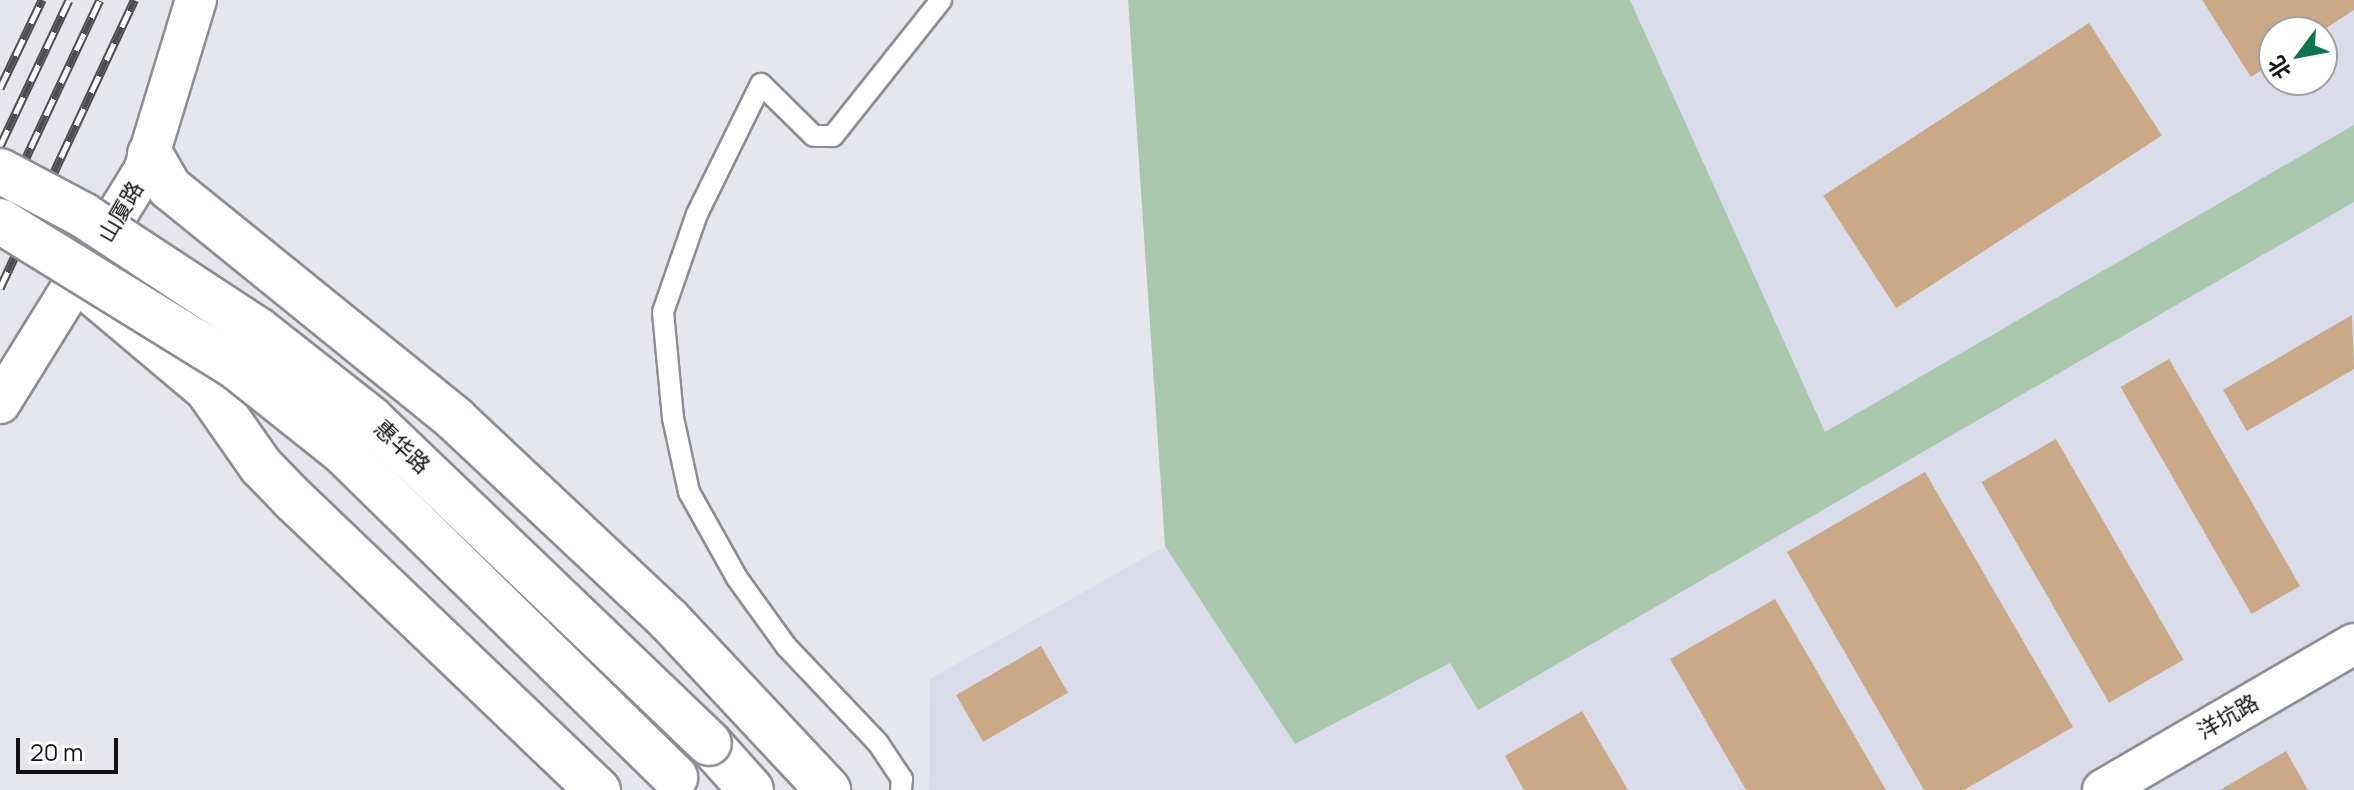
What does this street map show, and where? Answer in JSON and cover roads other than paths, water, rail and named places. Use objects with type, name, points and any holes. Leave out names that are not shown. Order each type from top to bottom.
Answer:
[{"type":"main road","points":[[150,154],[170,188],[455,419],[613,567],[828,790]]},
{"type":"main road","name":"惠华路","points":[[0,171],[83,215],[258,330],[371,419],[709,743],[751,790]]},
{"type":"main road","name":"惠华路","points":[[0,221],[57,252],[235,366],[343,452],[681,783]]},
{"type":"main road","points":[[80,280],[207,389],[261,466],[293,499],[598,790]]},
{"type":"street","name":"山厦路","points":[[0,403],[122,213],[150,154],[196,0]]},
{"type":"street","name":"洋坑路","points":[[2103,790],[2354,644]]},
{"type":"lane","points":[[901,790],[902,779],[878,743],[786,646],[745,589],[689,492],[673,418],[663,312],[697,214],[761,84],[814,136],[833,136],[941,0]]},
{"type":"railway","points":[[0,88],[42,0]]},
{"type":"railway","points":[[0,146],[69,0]]},
{"type":"railway","points":[[0,213],[100,0]]},
{"type":"railway","points":[[0,288],[134,0]]}]
